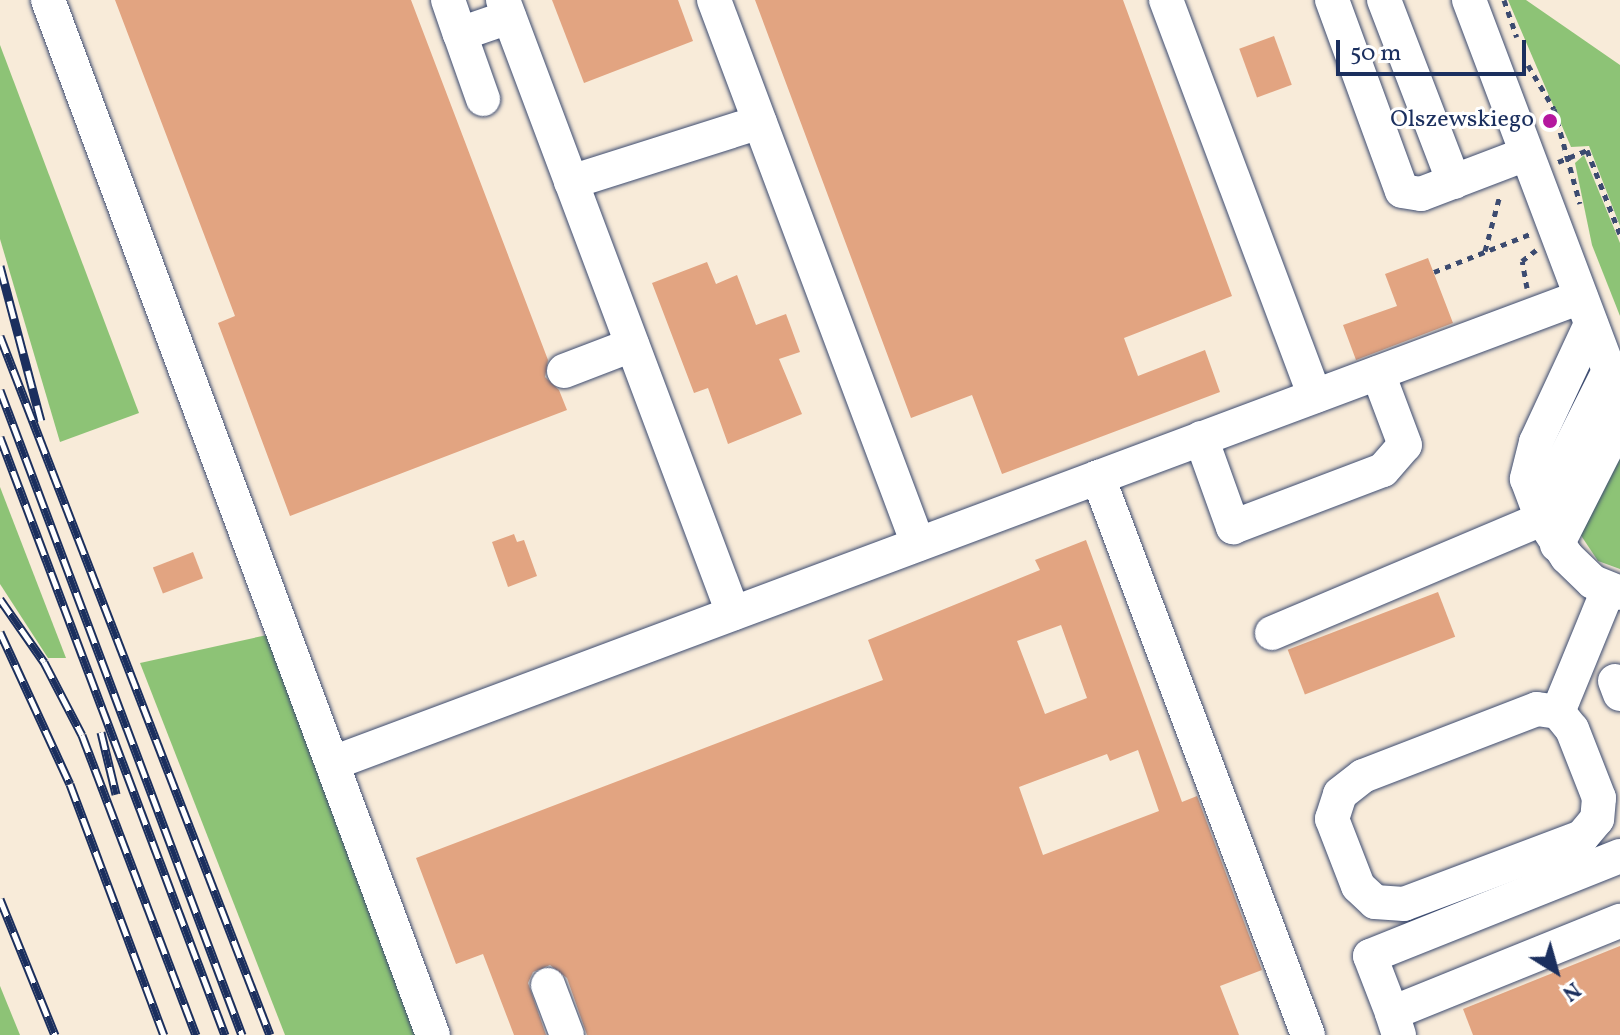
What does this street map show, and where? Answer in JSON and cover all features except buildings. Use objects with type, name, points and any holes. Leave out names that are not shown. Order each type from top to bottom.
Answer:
[{"type":"street","points":[[48,0],[433,1035]]},
{"type":"street","points":[[448,0],[483,99]]},
{"type":"street","points":[[714,0],[918,544]]},
{"type":"street","points":[[1166,0],[1315,396]]},
{"type":"street","points":[[1332,0],[1402,191],[1421,194],[1542,158]]},
{"type":"street","points":[[1384,0],[1454,182]]},
{"type":"street","points":[[1272,633],[1543,520],[1606,365],[1542,158],[1469,0]]},
{"type":"street","points":[[460,34],[506,8],[733,613]]},
{"type":"street","points":[[571,182],[760,122]]},
{"type":"street","points":[[564,371],[632,345]]},
{"type":"street","points":[[333,763],[1378,373],[1606,365]]},
{"type":"street","points":[[1558,712],[1614,592],[1585,576],[1543,520],[1527,465],[1606,365]]},
{"type":"street","points":[[1543,520],[1606,365]]},
{"type":"street","points":[[1201,438],[1233,527],[1383,470],[1405,445],[1378,373]]},
{"type":"street","points":[[1098,477],[1308,1035]]},
{"type":"street","points":[[1537,709],[1558,712],[1572,729],[1599,798],[1597,819],[1582,837],[1404,904],[1375,902],[1358,886],[1332,819],[1340,794],[1363,776],[1537,709]]},
{"type":"street","points":[[1620,856],[1370,956],[1395,1024],[1620,921]]},
{"type":"street","points":[[548,985],[567,1035]]},
{"type":"path","points":[[1542,158],[1587,150],[1620,234]]},
{"type":"path","points":[[1485,252],[1502,186]]},
{"type":"path","points":[[1434,272],[1521,237]]},
{"type":"path","points":[[1526,285],[1522,261],[1540,248]]},
{"type":"green space","points":[[1508,0],[1526,0],[1620,65],[1620,226],[1589,146],[1571,147]]},
{"type":"green space","points":[[0,45],[139,413],[60,442],[0,239]]},
{"type":"green space","points":[[1584,155],[1620,243],[1620,316],[1592,245],[1575,163]]},
{"type":"green space","points":[[1614,459],[1620,460],[1620,569],[1598,561],[1580,534]]},
{"type":"green space","points":[[0,487],[66,658],[48,658],[0,584]]},
{"type":"green space","points":[[267,635],[417,1035],[285,1035],[140,663]]},
{"type":"green space","points":[[0,986],[20,1035],[0,1035]]},
{"type":"railway","points":[[0,266],[41,421]]},
{"type":"railway","points":[[0,336],[270,1035]]},
{"type":"railway","points":[[0,390],[242,1035]]},
{"type":"railway","points":[[0,437],[225,1035]]},
{"type":"railway","points":[[0,599],[44,662],[82,735],[196,1035]]},
{"type":"railway","points":[[0,632],[70,784],[164,1035]]},
{"type":"railway","points":[[101,732],[116,794]]},
{"type":"railway","points":[[0,899],[55,1035]]},
{"type":"place","name":"Olszewskiego","points":[[1550,121]]}]
